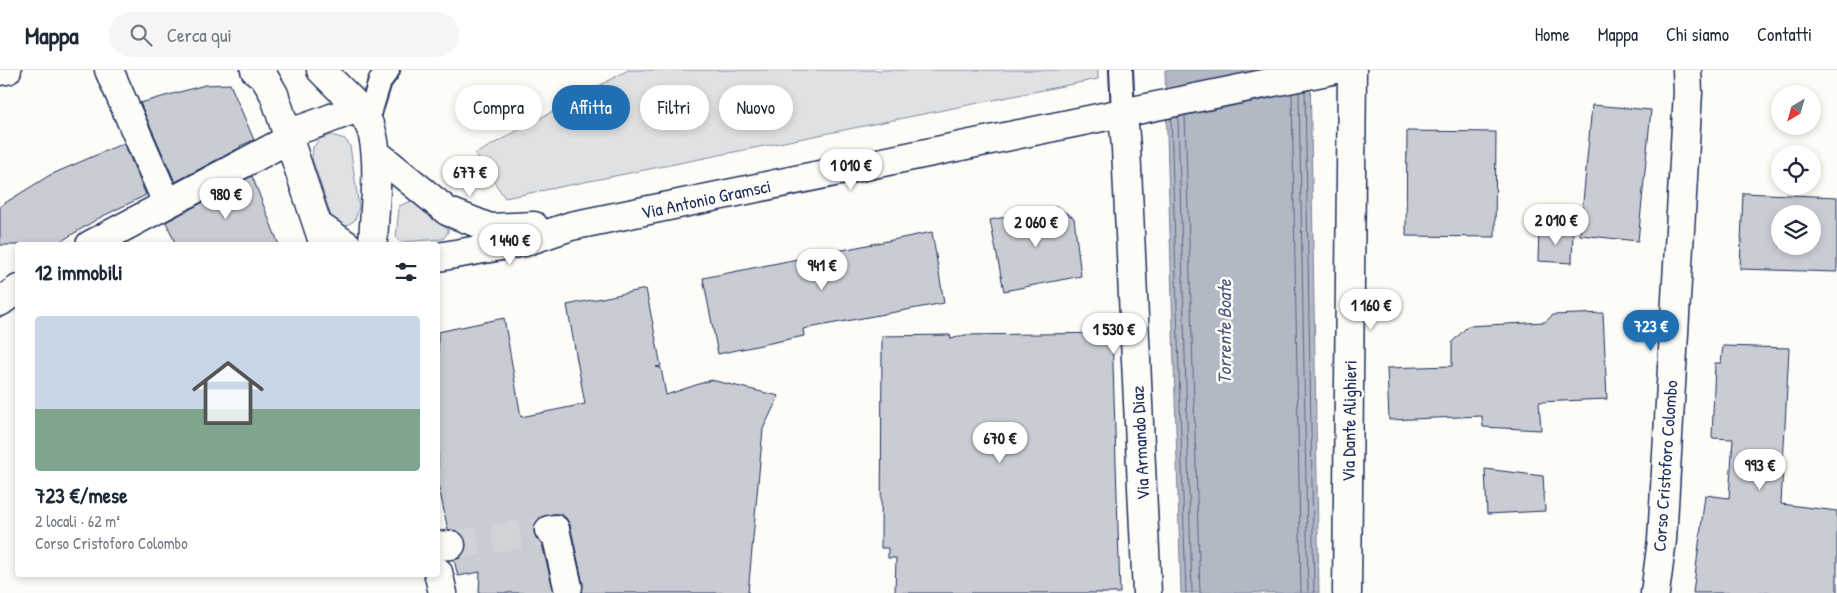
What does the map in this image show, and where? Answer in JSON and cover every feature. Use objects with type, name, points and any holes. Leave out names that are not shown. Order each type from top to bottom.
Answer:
[{"type":"street","points":[[0,71],[7,70]]},
{"type":"street","points":[[109,70],[167,203]]},
{"type":"street","points":[[255,70],[264,77],[274,94],[322,235],[340,242]]},
{"type":"street","points":[[321,70],[363,114],[373,134],[376,153],[374,242]]},
{"type":"street","name":"Via Dante Alighieri","points":[[1348,593],[1352,70]]},
{"type":"street","name":"Corso Cristoforo Colombo","points":[[1655,593],[1662,540],[1688,92],[1687,70]]},
{"type":"street","name":"Via Antonio Gramsci","points":[[440,257],[524,242],[570,226],[1326,72]]},
{"type":"street","points":[[96,242],[288,136],[324,120],[363,114]]},
{"type":"street","name":"Via Armando Diaz","points":[[1123,114],[1147,593]]},
{"type":"street","points":[[376,153],[447,211],[467,220],[490,228],[570,226]]},
{"type":"street","points":[[0,302],[15,291]]},
{"type":"street","points":[[549,530],[555,529],[568,587]]},
{"type":"street","points":[[439,577],[443,593]]},
{"type":"lane","points":[[363,114],[380,81],[388,70]]},
{"type":"lane","points":[[1121,70],[1123,114]]},
{"type":"shaded area","points":[[628,70],[1098,70],[1098,79],[505,198],[475,154],[519,130],[542,130],[542,117],[552,112],[552,130],[630,130],[630,85],[601,85]]},
{"type":"shaded area","points":[[331,135],[345,139],[350,146],[359,207],[355,220],[345,227],[332,219],[312,158],[313,147],[320,139]]},
{"type":"shaded area","points":[[414,200],[448,229],[443,239],[401,242],[396,238],[399,206]]},
{"type":"water","name":"Torrente Boate","points":[[1165,70],[1310,70],[1319,593],[1181,593]]},
{"type":"building","points":[[230,84],[254,140],[175,182],[140,103],[205,85]]},
{"type":"building","points":[[1592,105],[1651,110],[1638,241],[1580,235]]},
{"type":"building","points":[[1407,131],[1496,132],[1495,237],[1406,236]]},
{"type":"building","points":[[124,143],[146,195],[99,218],[60,242],[15,242],[15,245],[0,245],[0,206],[50,175]]},
{"type":"building","points":[[252,176],[278,242],[175,242],[166,222]]},
{"type":"building","points":[[1743,193],[1837,197],[1837,272],[1740,269]]},
{"type":"building","points":[[1057,207],[1074,218],[1081,276],[1004,291],[990,220]]},
{"type":"building","points":[[1539,228],[1573,230],[1572,263],[1538,261]]},
{"type":"building","points":[[932,232],[944,303],[803,329],[804,336],[718,354],[703,278]]},
{"type":"building","points":[[646,289],[661,366],[656,367],[661,368],[666,395],[711,380],[779,396],[763,429],[748,593],[582,593],[583,584],[570,525],[561,514],[539,518],[535,524],[534,532],[537,540],[542,544],[554,593],[479,593],[480,572],[458,576],[454,560],[460,558],[465,552],[466,543],[464,537],[458,531],[448,530],[440,492],[440,332],[504,318],[521,417],[585,404],[567,305]]},
{"type":"building","points":[[1603,313],[1607,399],[1539,402],[1541,430],[1483,427],[1482,416],[1389,420],[1387,368],[1452,366],[1452,342],[1468,326],[1545,322],[1553,315]]},
{"type":"building","points":[[1112,333],[1120,593],[895,593],[896,558],[888,558],[888,548],[881,548],[882,336],[950,335],[951,339],[965,335]]},
{"type":"building","points":[[1723,346],[1789,348],[1781,504],[1837,511],[1837,593],[1693,593],[1705,495],[1729,498],[1733,439],[1712,438],[1715,363],[1721,363]]},
{"type":"building","points":[[1485,469],[1543,476],[1545,511],[1487,514]]},
{"type":"tunnel","points":[[451,545],[549,530]]}]
